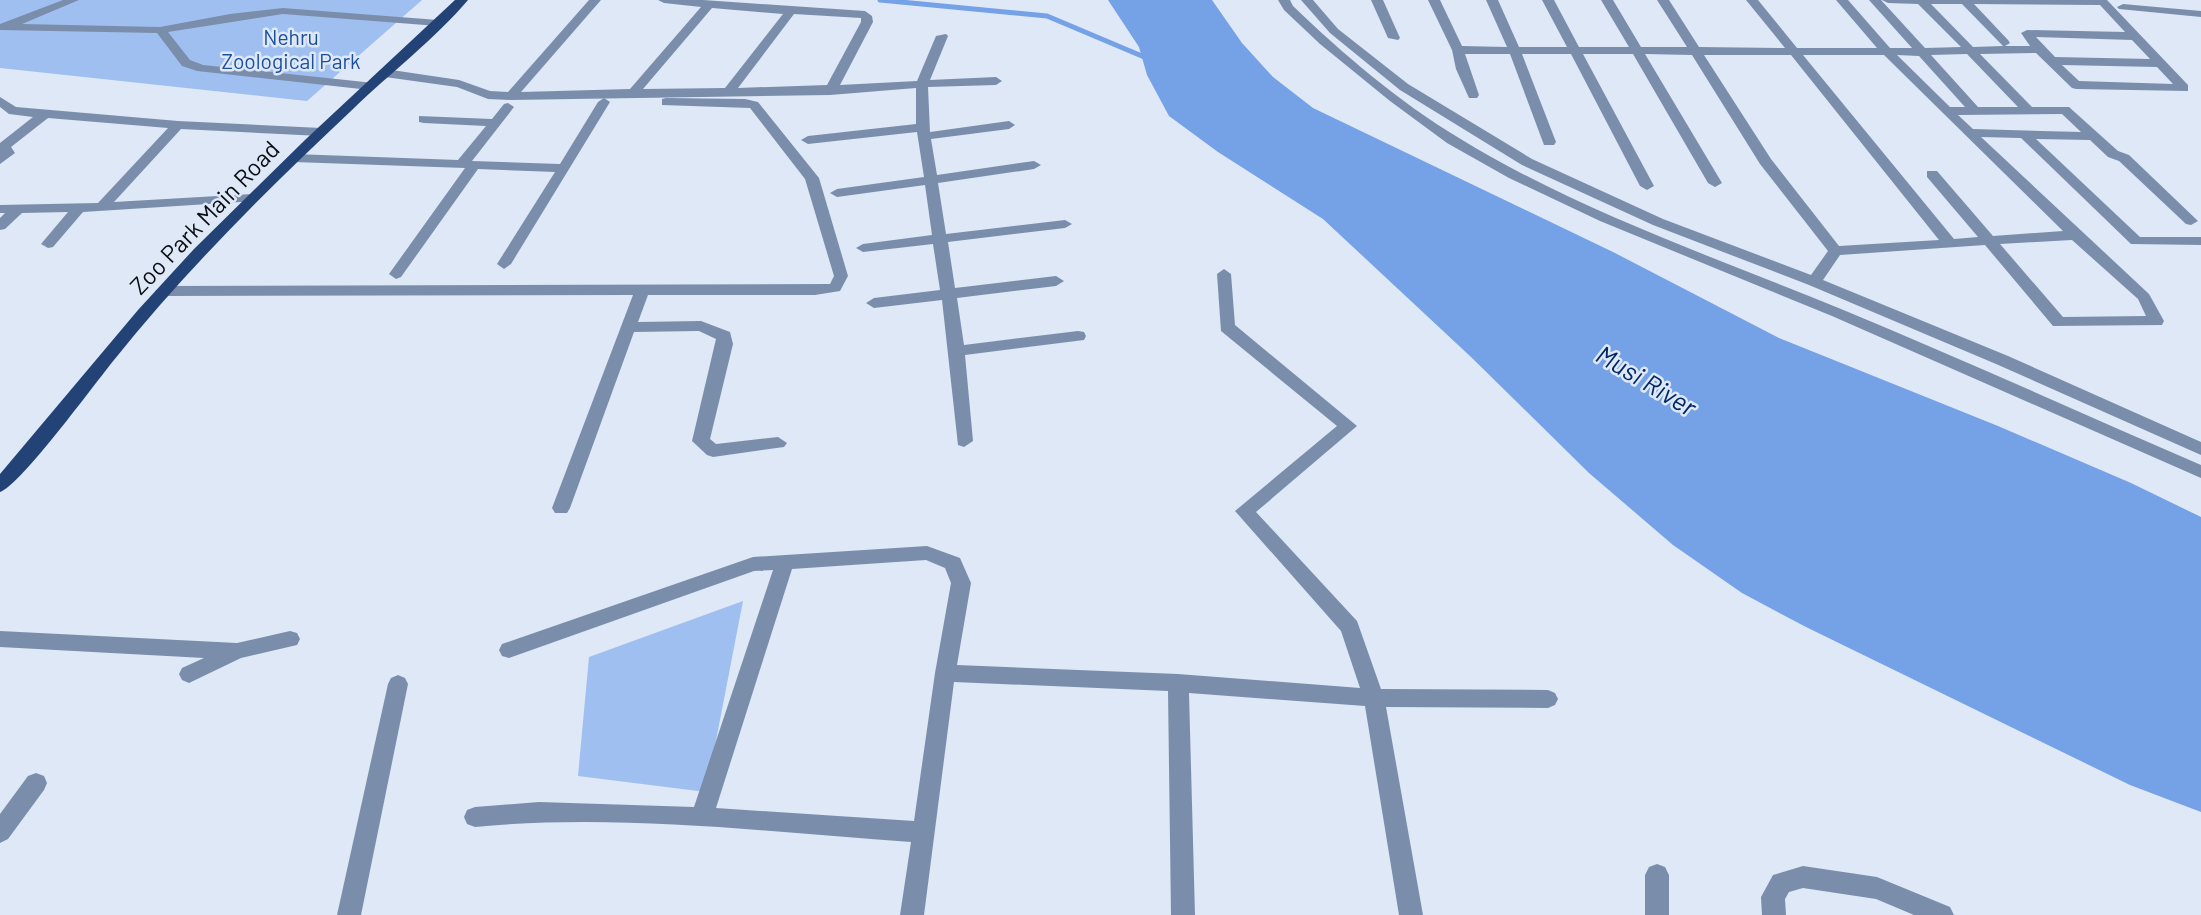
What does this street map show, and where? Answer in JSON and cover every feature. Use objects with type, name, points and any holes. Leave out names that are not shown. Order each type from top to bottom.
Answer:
[{"type":"main road","name":"Zoo Park Main Road","points":[[0,485],[41,442],[163,291],[252,198],[462,0]]},
{"type":"street","points":[[1,27],[73,0]]},
{"type":"street","points":[[396,274],[509,101],[595,0]]},
{"type":"street","points":[[664,0],[851,11],[866,16],[867,22],[830,91]]},
{"type":"street","points":[[1284,0],[1288,8],[1324,42],[1394,98],[1452,140],[1514,175],[1618,224],[1923,350],[2201,471]]},
{"type":"street","points":[[1307,0],[1334,31],[1404,87],[1527,162],[1658,222],[1932,331],[2201,449]]},
{"type":"street","points":[[1377,0],[1394,38]]},
{"type":"street","points":[[1434,0],[1458,50],[1462,69],[1473,95]]},
{"type":"street","points":[[1492,0],[1516,51],[1549,142]]},
{"type":"street","points":[[1548,0],[1647,186]]},
{"type":"street","points":[[1607,0],[1634,50],[1715,183]]},
{"type":"street","points":[[1663,0],[1765,161],[1835,251]]},
{"type":"street","points":[[1752,0],[1949,242]]},
{"type":"street","points":[[1842,0],[1885,50],[1969,133],[2144,297],[2156,321],[2060,322],[1932,174]]},
{"type":"street","points":[[1875,0],[1975,111]]},
{"type":"street","points":[[1888,0],[2102,1],[2123,7],[2201,14]]},
{"type":"street","points":[[2123,7],[2133,4],[2134,0]]},
{"type":"street","points":[[1922,1],[2029,111]]},
{"type":"street","points":[[2102,1],[2132,36],[2184,88],[2076,85],[2050,61],[2027,33],[2132,36]]},
{"type":"street","points":[[1966,2],[2004,43]]},
{"type":"street","points":[[635,92],[714,3]]},
{"type":"street","points":[[730,90],[784,7]]},
{"type":"street","points":[[1,27],[160,30],[230,17],[283,11],[438,23]]},
{"type":"street","points":[[160,30],[186,63],[201,68],[370,86]]},
{"type":"street","points":[[942,36],[922,84],[925,132],[939,239],[957,351],[964,441]]},
{"type":"street","points":[[1458,50],[1920,52],[2039,49]]},
{"type":"street","points":[[2050,61],[2159,63]]},
{"type":"street","points":[[385,72],[459,84],[509,101],[635,92],[830,91],[996,80]]},
{"type":"street","points":[[0,101],[13,111],[178,125],[321,132]]},
{"type":"street","points":[[504,264],[604,102]]},
{"type":"street","points":[[163,291],[835,288],[841,276],[812,178],[754,106],[745,103],[666,102]]},
{"type":"street","points":[[1947,111],[2065,110],[2113,155],[2123,158],[2191,221]]},
{"type":"street","points":[[0,160],[8,153],[4,146],[47,112]]},
{"type":"street","points":[[424,119],[495,123]]},
{"type":"street","points":[[103,205],[178,125]]},
{"type":"street","points":[[808,140],[1009,125]]},
{"type":"street","points":[[1969,133],[2092,136]]},
{"type":"street","points":[[2024,134],[2137,242],[2201,241]]},
{"type":"street","points":[[294,158],[564,168]]},
{"type":"street","points":[[837,193],[1034,165]]},
{"type":"street","points":[[0,209],[79,208],[252,198]]},
{"type":"street","points":[[48,244],[79,208]]},
{"type":"street","points":[[0,226],[18,209]]},
{"type":"street","points":[[863,248],[1065,225]]},
{"type":"street","points":[[1835,251],[2075,235]]},
{"type":"street","points":[[1814,282],[1835,251]]},
{"type":"street","points":[[1224,274],[1227,327],[1348,426],[1244,511],[1350,627],[1374,698],[1411,915]]},
{"type":"street","points":[[874,303],[1056,281]]},
{"type":"street","points":[[561,508],[642,290]]},
{"type":"street","points":[[629,327],[701,326],[724,336],[725,344],[701,441],[713,451],[778,443]]},
{"type":"street","points":[[1923,350],[1932,331]]},
{"type":"street","points":[[957,351],[1078,336]]},
{"type":"street","points":[[509,650],[753,564],[927,553],[953,563],[961,583],[945,673],[912,915]]},
{"type":"street","points":[[702,817],[785,562]]},
{"type":"street","points":[[0,639],[237,652]]},
{"type":"street","points":[[189,674],[237,652],[290,639]]},
{"type":"street","points":[[945,673],[1178,683],[1374,698],[1548,699]]},
{"type":"street","points":[[1178,683],[1183,915]]},
{"type":"street","points":[[349,915],[398,684]]},
{"type":"street","points":[[0,832],[36,783]]},
{"type":"street","points":[[475,817],[527,811],[702,817],[923,832]]},
{"type":"street","points":[[1657,875],[1657,915]]},
{"type":"street","points":[[1774,915],[1773,897],[1781,884],[1803,877],[1877,888],[1941,915]]},
{"type":"green space","name":"Nehru Zoological Park","points":[[0,0],[422,0],[307,101],[0,68]]},
{"type":"green space","points":[[743,601],[706,792],[578,776],[589,657]]},
{"type":"water","name":"Musi River","points":[[1108,0],[1212,0],[1242,43],[1273,77],[1313,108],[1613,252],[1779,338],[1998,426],[2131,483],[2201,517],[2201,812],[2130,785],[1806,627],[1742,593],[1673,545],[1589,473],[1471,357],[1323,219],[1218,152],[1169,116],[1147,75],[1139,47]]},
{"type":"waterway","points":[[880,0],[1047,16],[1149,59]]}]
